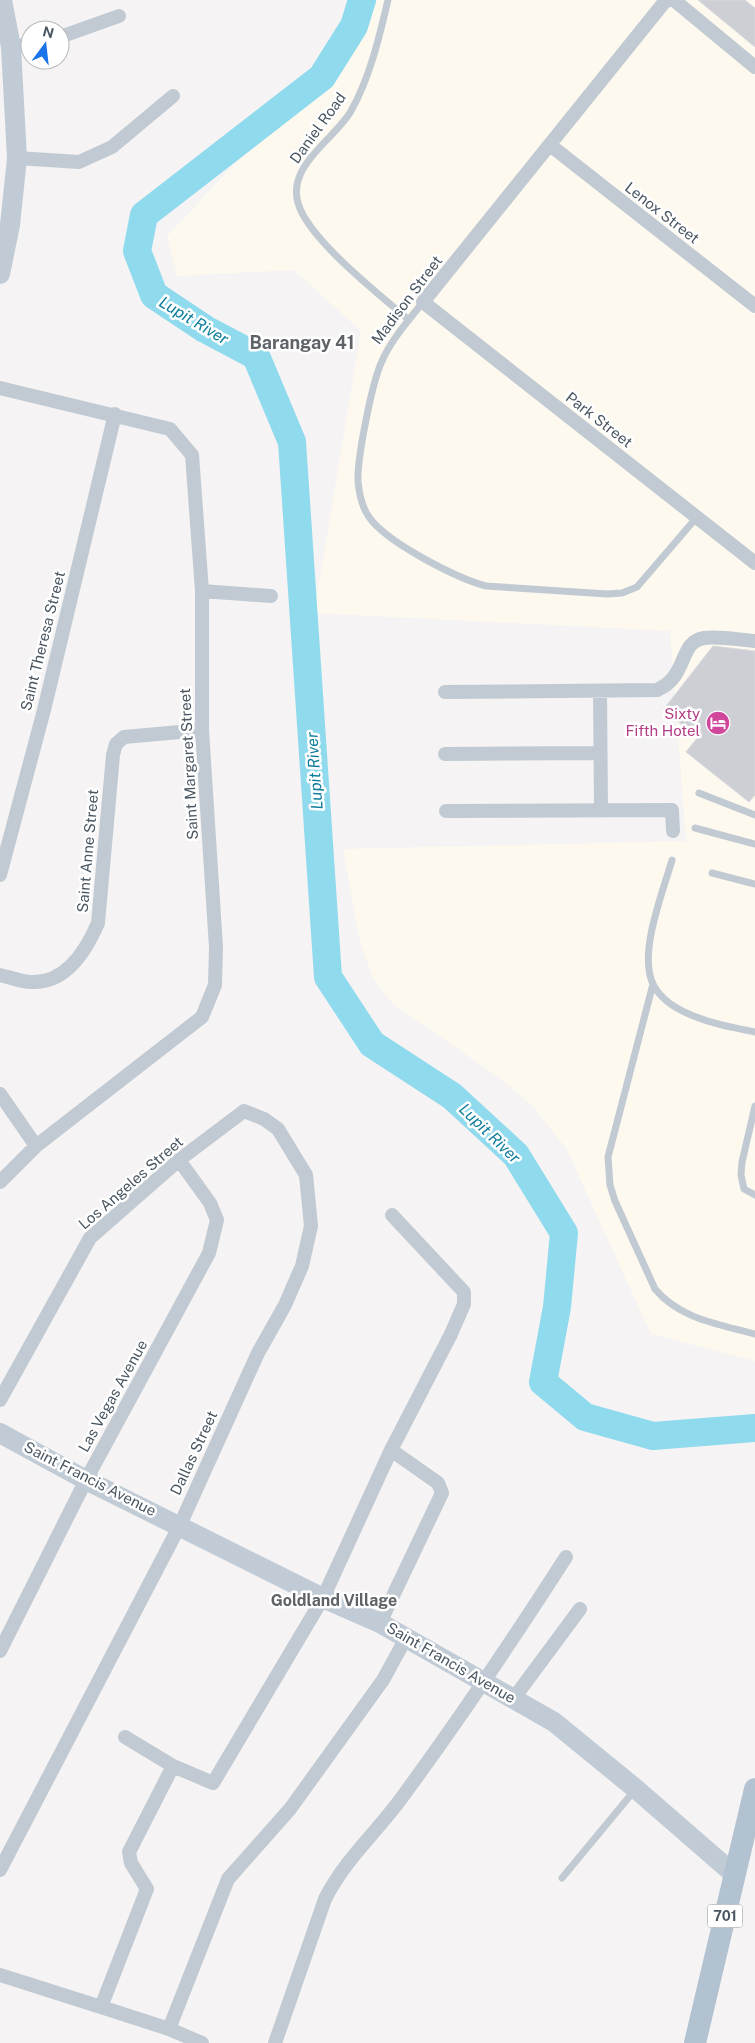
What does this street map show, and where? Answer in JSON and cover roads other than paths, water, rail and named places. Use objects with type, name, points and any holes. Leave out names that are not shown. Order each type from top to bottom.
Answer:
[{"type":"main road","name":"701","points":[[695,2043],[755,1790]]},
{"type":"street","points":[[0,274],[10,225],[16,158],[20,46],[2,0]]},
{"type":"street","name":"Madison Street","points":[[424,302],[666,0]]},
{"type":"street","points":[[674,0],[755,67]]},
{"type":"street","points":[[70,33],[119,16]]},
{"type":"street","points":[[16,158],[79,162],[112,147],[173,96]]},
{"type":"street","name":"Lenox Street","points":[[550,145],[755,306]]},
{"type":"street","name":"Park Street","points":[[424,302],[755,562]]},
{"type":"street","name":"Saint Margaret Street","points":[[0,388],[115,414],[170,429],[192,455],[202,591],[202,730],[216,947],[215,985],[202,1017],[36,1146],[0,1182]]},
{"type":"street","name":"Saint Theresa Street","points":[[0,876],[44,710],[115,414]]},
{"type":"street","points":[[202,591],[271,596]]},
{"type":"street","points":[[445,692],[646,691],[668,685],[676,676],[685,653],[692,642],[704,638],[755,641]]},
{"type":"street","points":[[600,691],[601,810]]},
{"type":"street","name":"Saint Anne Street","points":[[0,975],[31,982],[52,979],[78,960],[89,943],[98,923],[113,755],[116,744],[124,737],[202,730]]},
{"type":"street","points":[[445,754],[600,753]]},
{"type":"street","points":[[446,811],[672,810],[673,830]]},
{"type":"street","points":[[0,1094],[36,1146]]},
{"type":"street","name":"Los Angeles Street","points":[[0,1400],[90,1238],[179,1160],[244,1111]]},
{"type":"street","name":"Dallas Street","points":[[0,1870],[180,1524],[258,1354],[286,1305],[302,1266],[311,1226],[306,1175],[278,1130],[264,1119],[244,1111]]},
{"type":"street","name":"Las Vegas Avenue","points":[[0,1651],[86,1480],[209,1253],[217,1220],[210,1203],[179,1160]]},
{"type":"street","points":[[125,1737],[173,1766],[212,1783],[324,1598],[391,1450],[451,1334],[464,1304],[464,1292],[392,1215]]},
{"type":"street","name":"Saint Francis Avenue","points":[[0,1433],[86,1480],[180,1524],[324,1598],[380,1623],[514,1698],[554,1722],[735,1874]]},
{"type":"street","points":[[380,1623],[442,1493],[438,1483],[391,1450]]},
{"type":"street","points":[[275,2043],[326,1898],[336,1876],[361,1845],[386,1819],[523,1625],[566,1557]]},
{"type":"street","points":[[514,1698],[580,1609]]},
{"type":"street","points":[[169,2029],[228,1879],[290,1809],[384,1680],[406,1638]]},
{"type":"street","points":[[101,2007],[147,1890],[131,1863],[129,1852],[173,1766]]},
{"type":"street","points":[[0,1974],[169,2029],[202,2043]]},
{"type":"lane","name":"Daniel Road","points":[[388,0],[374,55],[360,92],[350,113],[304,166],[298,182],[297,202],[308,221],[330,249],[409,320]]},
{"type":"lane","name":"Madison Street","points":[[424,302],[409,320],[382,360],[375,378],[360,463],[358,479],[361,497],[369,517],[384,532],[448,573],[468,581],[486,586],[607,594],[622,593],[638,587],[697,517]]},
{"type":"lane","points":[[699,793],[755,815]]},
{"type":"lane","points":[[695,828],[755,844]]},
{"type":"lane","points":[[672,860],[651,939],[649,970],[653,984],[662,996],[678,1009],[700,1019],[755,1032]]},
{"type":"lane","points":[[712,873],[755,884]]},
{"type":"lane","points":[[653,984],[608,1157],[610,1185],[655,1289],[665,1301],[680,1312],[699,1319],[755,1334]]},
{"type":"lane","points":[[755,1106],[740,1175],[744,1189],[755,1195]]},
{"type":"lane","points":[[562,1878],[636,1789]]},
{"type":"waterway","name":"Lupit River","points":[[362,0],[354,26],[322,77],[144,215],[137,251],[154,295],[205,329],[256,356],[292,442],[328,977],[372,1044],[452,1096],[516,1155],[564,1233],[557,1307],[543,1382],[585,1417],[653,1436],[755,1428]]},
{"type":"place","name":"Sixty Fifth Hotel","points":[[718,723]]},
{"type":"district","name":"Barangay 41","points":[[302,343]]},
{"type":"district","name":"Goldland Village","points":[[334,1600]]}]
